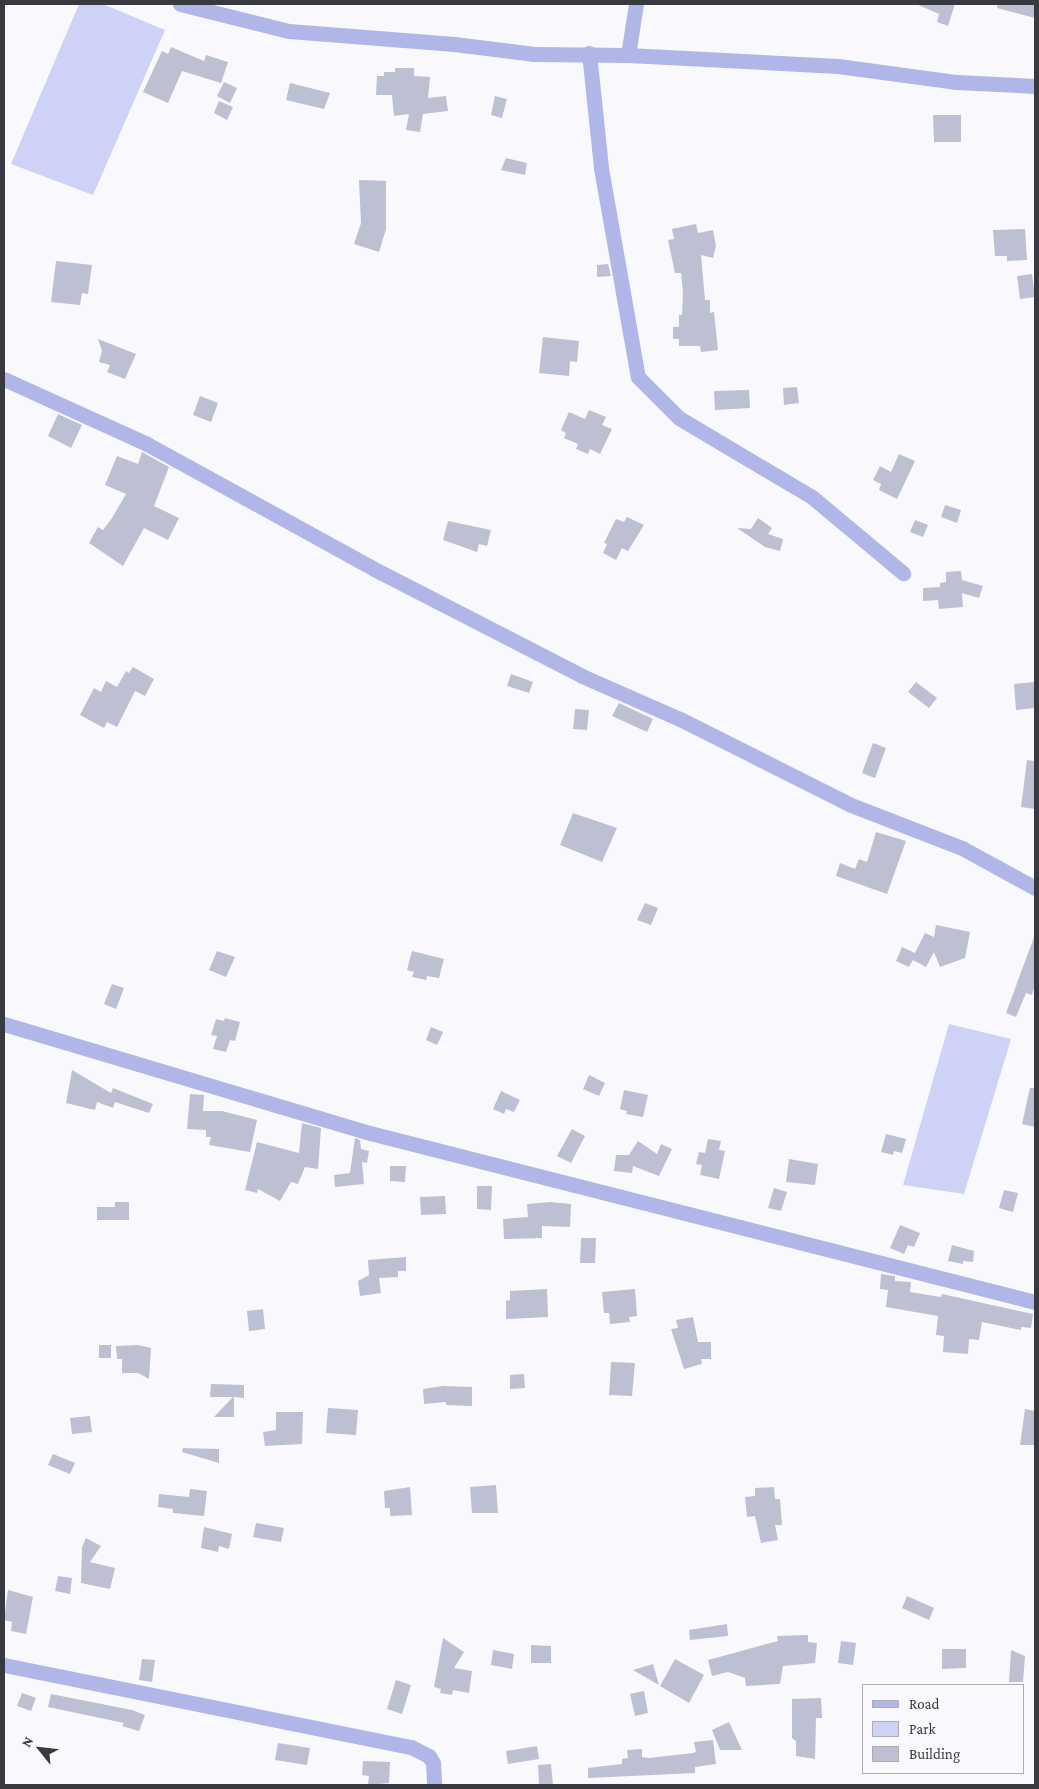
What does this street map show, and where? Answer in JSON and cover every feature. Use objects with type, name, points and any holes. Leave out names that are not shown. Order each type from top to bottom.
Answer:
[{"type":"street","points":[[180,4],[289,31],[454,44],[534,54],[628,54],[838,66],[957,82],[1035,86]]},
{"type":"street","points":[[628,54],[636,4]]},
{"type":"street","points":[[589,53],[601,168],[638,377],[679,418],[812,497],[903,573]]},
{"type":"street","points":[[4,379],[147,444],[382,573],[582,676],[680,718],[851,805],[962,848],[1035,888]]},
{"type":"street","points":[[4,1024],[370,1133],[1035,1302]]},
{"type":"street","points":[[4,1664],[411,1746],[429,1756],[433,1763],[434,1785]]},
{"type":"green space","points":[[79,4],[103,4],[165,30],[93,195],[11,164]]},
{"type":"green space","points":[[949,1024],[1011,1039],[964,1194],[903,1185]]},
{"type":"building","points":[[916,4],[955,4],[948,26],[937,22],[939,14]]},
{"type":"building","points":[[998,4],[1035,4],[1035,18],[997,8]]},
{"type":"building","points":[[171,47],[204,61],[206,55],[228,62],[221,83],[182,71],[168,103],[143,92],[162,51],[168,54]]},
{"type":"building","points":[[395,68],[414,68],[414,76],[430,77],[428,98],[446,96],[448,111],[423,114],[420,132],[406,130],[409,114],[394,116],[392,95],[376,95],[377,76],[384,76],[384,72],[395,72]]},
{"type":"building","points":[[224,82],[237,88],[230,103],[217,96]]},
{"type":"building","points":[[290,83],[330,93],[324,109],[286,100]]},
{"type":"building","points":[[495,96],[507,99],[502,118],[491,115]]},
{"type":"building","points":[[219,101],[233,107],[227,120],[214,113]]},
{"type":"building","points":[[933,115],[961,115],[961,142],[934,142]]},
{"type":"building","points":[[506,158],[527,163],[525,175],[501,170]]},
{"type":"building","points":[[359,180],[386,181],[386,229],[379,252],[354,244],[361,223]]},
{"type":"building","points":[[696,224],[698,233],[713,230],[716,246],[713,258],[701,255],[705,300],[710,300],[710,313],[714,312],[718,350],[701,352],[700,346],[679,346],[679,339],[673,339],[673,327],[679,327],[679,315],[682,315],[683,292],[681,273],[675,273],[668,240],[674,239],[672,229]]},
{"type":"building","points":[[1025,229],[1027,260],[1007,261],[1007,256],[995,256],[993,230]]},
{"type":"building","points":[[56,261],[92,265],[88,294],[82,293],[80,305],[51,302]]},
{"type":"building","points":[[608,264],[611,276],[597,277],[597,265]]},
{"type":"building","points":[[1032,274],[1035,297],[1020,299],[1017,276]]},
{"type":"building","points":[[543,337],[579,341],[577,362],[570,361],[569,376],[539,373]]},
{"type":"building","points":[[98,339],[136,354],[125,379],[107,372],[110,365],[99,362],[102,351]]},
{"type":"building","points":[[797,387],[799,403],[784,405],[783,388]]},
{"type":"building","points":[[749,390],[750,408],[715,410],[714,391]]},
{"type":"building","points":[[200,396],[218,403],[211,422],[193,415]]},
{"type":"building","points":[[589,410],[606,417],[602,425],[612,429],[600,454],[590,449],[588,454],[576,449],[578,444],[564,438],[566,433],[561,430],[569,412],[585,419]]},
{"type":"building","points":[[58,414],[82,425],[71,448],[48,436]]},
{"type":"building","points":[[142,452],[169,467],[154,506],[179,518],[168,540],[144,528],[123,566],[89,543],[98,527],[103,530],[126,494],[105,485],[117,456],[138,464]]},
{"type":"building","points":[[899,454],[915,461],[897,499],[879,490],[881,484],[873,480],[880,466],[891,472]]},
{"type":"building","points":[[945,505],[961,510],[957,523],[941,517]]},
{"type":"building","points":[[627,517],[644,525],[628,551],[622,548],[616,560],[603,553],[607,544],[604,543],[616,519],[624,522]]},
{"type":"building","points":[[758,518],[772,528],[768,534],[783,539],[780,551],[765,547],[737,528],[751,529]]},
{"type":"building","points":[[915,520],[928,525],[923,537],[910,532]]},
{"type":"building","points":[[448,521],[491,530],[487,546],[479,544],[477,552],[443,540]]},
{"type":"building","points":[[961,571],[962,580],[983,586],[979,598],[962,593],[963,607],[939,609],[938,600],[923,601],[923,588],[940,587],[940,583],[946,582],[946,572]]},
{"type":"building","points":[[133,667],[154,679],[145,696],[135,691],[117,727],[107,722],[104,728],[80,715],[94,688],[101,692],[106,681],[117,687],[126,671],[129,673]]},
{"type":"building","points":[[511,674],[533,682],[529,693],[507,686]]},
{"type":"building","points":[[916,682],[937,698],[929,708],[908,692]]},
{"type":"building","points":[[1035,682],[1035,708],[1016,710],[1014,684]]},
{"type":"building","points":[[619,703],[653,719],[647,732],[612,716]]},
{"type":"building","points":[[575,709],[589,710],[587,730],[573,729]]},
{"type":"building","points":[[873,743],[886,748],[875,778],[862,773]]},
{"type":"building","points":[[1027,760],[1035,761],[1035,809],[1021,807]]},
{"type":"building","points":[[573,813],[617,828],[602,862],[560,845]]},
{"type":"building","points":[[876,832],[906,841],[887,894],[836,876],[840,863],[855,869],[859,859],[867,862]]},
{"type":"building","points":[[645,903],[658,908],[651,925],[637,920]]},
{"type":"building","points":[[936,925],[970,932],[965,958],[940,967],[934,952],[926,967],[913,960],[909,967],[896,961],[902,947],[915,953],[925,933],[934,937]]},
{"type":"building","points":[[1034,937],[1035,985],[1032,995],[1026,993],[1016,1017],[1006,1013]]},
{"type":"building","points":[[217,951],[235,957],[226,977],[209,970]]},
{"type":"building","points":[[412,951],[444,959],[439,978],[427,976],[426,980],[412,977],[414,972],[407,970]]},
{"type":"building","points":[[112,984],[124,988],[116,1009],[104,1004]]},
{"type":"building","points":[[225,1018],[240,1022],[235,1041],[230,1040],[226,1052],[213,1049],[217,1036],[211,1035],[216,1019],[224,1021]]},
{"type":"building","points":[[431,1027],[443,1032],[437,1045],[426,1040]]},
{"type":"building","points":[[72,1070],[111,1093],[113,1088],[153,1104],[149,1113],[115,1102],[113,1108],[97,1102],[95,1110],[66,1103]]},
{"type":"building","points":[[589,1075],[605,1083],[599,1096],[583,1089]]},
{"type":"building","points":[[1030,1088],[1035,1088],[1035,1127],[1022,1124]]},
{"type":"building","points":[[624,1090],[648,1095],[643,1117],[626,1114],[627,1111],[620,1109]]},
{"type":"building","points":[[501,1091],[520,1100],[514,1112],[506,1109],[504,1114],[493,1109]]},
{"type":"building","points":[[190,1094],[204,1095],[203,1111],[222,1111],[257,1120],[250,1152],[209,1145],[211,1137],[206,1137],[206,1130],[187,1129]]},
{"type":"building","points":[[302,1123],[321,1128],[318,1169],[305,1167],[298,1184],[291,1182],[280,1201],[258,1189],[257,1193],[245,1190],[257,1142],[299,1153]]},
{"type":"building","points":[[572,1129],[585,1136],[571,1163],[557,1156]]},
{"type":"building","points":[[886,1134],[906,1139],[902,1153],[894,1151],[893,1155],[881,1152]]},
{"type":"building","points":[[355,1138],[360,1140],[361,1149],[369,1151],[367,1163],[362,1162],[364,1184],[335,1187],[334,1175],[350,1173]]},
{"type":"building","points":[[708,1139],[721,1141],[719,1150],[725,1151],[719,1179],[700,1175],[702,1165],[696,1164],[699,1152],[705,1153]]},
{"type":"building","points":[[638,1141],[657,1154],[661,1144],[672,1149],[659,1176],[633,1166],[632,1173],[614,1171],[616,1155],[629,1155]]},
{"type":"building","points":[[789,1159],[818,1164],[815,1185],[786,1182]]},
{"type":"building","points":[[390,1166],[406,1166],[405,1182],[390,1181]]},
{"type":"building","points":[[477,1186],[492,1186],[491,1210],[477,1209]]},
{"type":"building","points":[[774,1188],[787,1192],[781,1211],[768,1208]]},
{"type":"building","points":[[1004,1190],[1018,1193],[1013,1212],[999,1208]]},
{"type":"building","points":[[445,1196],[446,1214],[421,1215],[420,1197]]},
{"type":"building","points":[[115,1202],[129,1202],[129,1220],[97,1220],[97,1207],[115,1207]]},
{"type":"building","points":[[550,1202],[571,1204],[570,1227],[542,1226],[542,1238],[504,1239],[503,1219],[528,1217],[527,1204]]},
{"type":"building","points":[[900,1225],[920,1233],[914,1247],[908,1245],[904,1254],[890,1248]]},
{"type":"building","points":[[581,1238],[596,1238],[595,1263],[580,1263]]},
{"type":"building","points":[[952,1245],[974,1251],[973,1262],[963,1261],[963,1264],[948,1261]]},
{"type":"building","points":[[406,1257],[406,1271],[398,1271],[398,1277],[379,1278],[381,1293],[360,1296],[358,1281],[369,1275],[368,1260]]},
{"type":"building","points":[[881,1274],[895,1276],[895,1281],[911,1282],[910,1292],[941,1297],[942,1294],[1033,1314],[1031,1328],[1021,1327],[1021,1330],[982,1322],[979,1340],[969,1339],[968,1354],[943,1352],[944,1336],[936,1335],[938,1316],[886,1307],[888,1290],[880,1289]]},
{"type":"building","points":[[547,1289],[548,1317],[506,1319],[506,1301],[510,1300],[510,1291]]},
{"type":"building","points":[[635,1289],[637,1316],[629,1317],[630,1322],[610,1324],[609,1313],[604,1313],[602,1292]]},
{"type":"building","points":[[263,1309],[265,1329],[249,1331],[247,1311]]},
{"type":"building","points":[[693,1317],[698,1342],[711,1342],[711,1359],[701,1359],[702,1364],[684,1369],[671,1329],[678,1328],[676,1320]]},
{"type":"building","points":[[99,1345],[111,1345],[111,1358],[99,1358]]},
{"type":"building","points":[[138,1345],[151,1348],[149,1379],[138,1373],[122,1373],[122,1359],[117,1359],[116,1346]]},
{"type":"building","points":[[611,1362],[635,1363],[632,1396],[609,1395]]},
{"type":"building","points":[[524,1374],[525,1388],[510,1389],[510,1375]]},
{"type":"building","points":[[211,1384],[244,1385],[244,1398],[234,1397],[234,1417],[214,1417],[233,1397],[210,1397]]},
{"type":"building","points":[[443,1386],[472,1387],[472,1406],[446,1405],[446,1402],[424,1404],[423,1389]]},
{"type":"building","points":[[328,1408],[358,1410],[356,1435],[326,1433]]},
{"type":"building","points":[[1025,1409],[1035,1411],[1035,1445],[1020,1445]]},
{"type":"building","points":[[276,1412],[303,1412],[302,1444],[265,1446],[263,1432],[276,1430]]},
{"type":"building","points":[[90,1416],[92,1432],[72,1434],[70,1418]]},
{"type":"building","points":[[183,1448],[219,1449],[219,1463],[182,1452]]},
{"type":"building","points":[[53,1454],[75,1463],[70,1474],[48,1465]]},
{"type":"building","points":[[496,1485],[498,1513],[472,1513],[470,1487]]},
{"type":"building","points":[[410,1487],[412,1515],[390,1516],[390,1508],[385,1508],[384,1491]]},
{"type":"building","points":[[774,1487],[775,1499],[780,1499],[782,1525],[775,1525],[778,1540],[761,1543],[755,1516],[747,1517],[745,1497],[755,1496],[755,1488]]},
{"type":"building","points":[[190,1489],[207,1491],[204,1516],[173,1513],[173,1509],[158,1507],[159,1494],[189,1497]]},
{"type":"building","points":[[256,1523],[284,1528],[281,1542],[253,1537]]},
{"type":"building","points":[[204,1527],[232,1534],[229,1549],[219,1546],[218,1552],[201,1548]]},
{"type":"building","points":[[86,1538],[101,1546],[90,1562],[115,1568],[110,1589],[81,1583],[82,1547]]},
{"type":"building","points":[[58,1576],[72,1578],[70,1594],[55,1591]]},
{"type":"building","points":[[8,1590],[33,1597],[26,1634],[11,1631],[12,1622],[4,1620]]},
{"type":"building","points":[[907,1596],[934,1608],[929,1620],[902,1608]]},
{"type":"building","points":[[727,1624],[728,1636],[690,1640],[689,1630]]},
{"type":"building","points":[[808,1635],[808,1642],[817,1643],[815,1663],[783,1666],[780,1684],[746,1686],[745,1678],[728,1672],[712,1676],[708,1660],[778,1641],[777,1636]]},
{"type":"building","points":[[443,1638],[464,1652],[454,1668],[472,1671],[469,1693],[453,1690],[452,1695],[440,1693],[441,1689],[434,1687]]},
{"type":"building","points":[[841,1641],[856,1643],[853,1665],[838,1663]]},
{"type":"building","points":[[531,1645],[551,1646],[551,1663],[531,1663]]},
{"type":"building","points":[[942,1649],[966,1649],[966,1668],[942,1669]]},
{"type":"building","points":[[493,1650],[514,1654],[512,1669],[491,1665]]},
{"type":"building","points":[[1011,1650],[1025,1656],[1023,1682],[1009,1682]]},
{"type":"building","points":[[142,1659],[155,1660],[152,1682],[139,1680]]},
{"type":"building","points":[[675,1659],[704,1675],[689,1703],[660,1686]]},
{"type":"building","points":[[653,1664],[659,1685],[633,1670]]},
{"type":"building","points":[[396,1680],[411,1685],[402,1714],[387,1709]]},
{"type":"building","points":[[644,1691],[648,1713],[635,1716],[630,1694]]},
{"type":"building","points":[[22,1693],[36,1698],[31,1711],[17,1706]]},
{"type":"building","points":[[51,1694],[132,1710],[145,1715],[139,1731],[122,1726],[124,1723],[48,1707]]},
{"type":"building","points":[[821,1698],[822,1718],[816,1718],[815,1759],[796,1756],[796,1741],[792,1738],[792,1699]]},
{"type":"building","points":[[729,1722],[742,1750],[720,1750],[712,1730]]},
{"type":"building","points":[[713,1740],[716,1764],[695,1767],[695,1773],[588,1778],[588,1768],[622,1764],[622,1759],[628,1758],[627,1750],[642,1749],[642,1757],[649,1758],[693,1753],[696,1752],[694,1742]]},
{"type":"building","points":[[278,1743],[310,1748],[307,1765],[275,1760]]},
{"type":"building","points":[[537,1746],[539,1759],[508,1764],[506,1751]]},
{"type":"building","points":[[363,1761],[390,1762],[389,1783],[368,1785],[369,1776],[362,1775]]},
{"type":"building","points":[[551,1764],[553,1785],[539,1785],[538,1765]]}]
